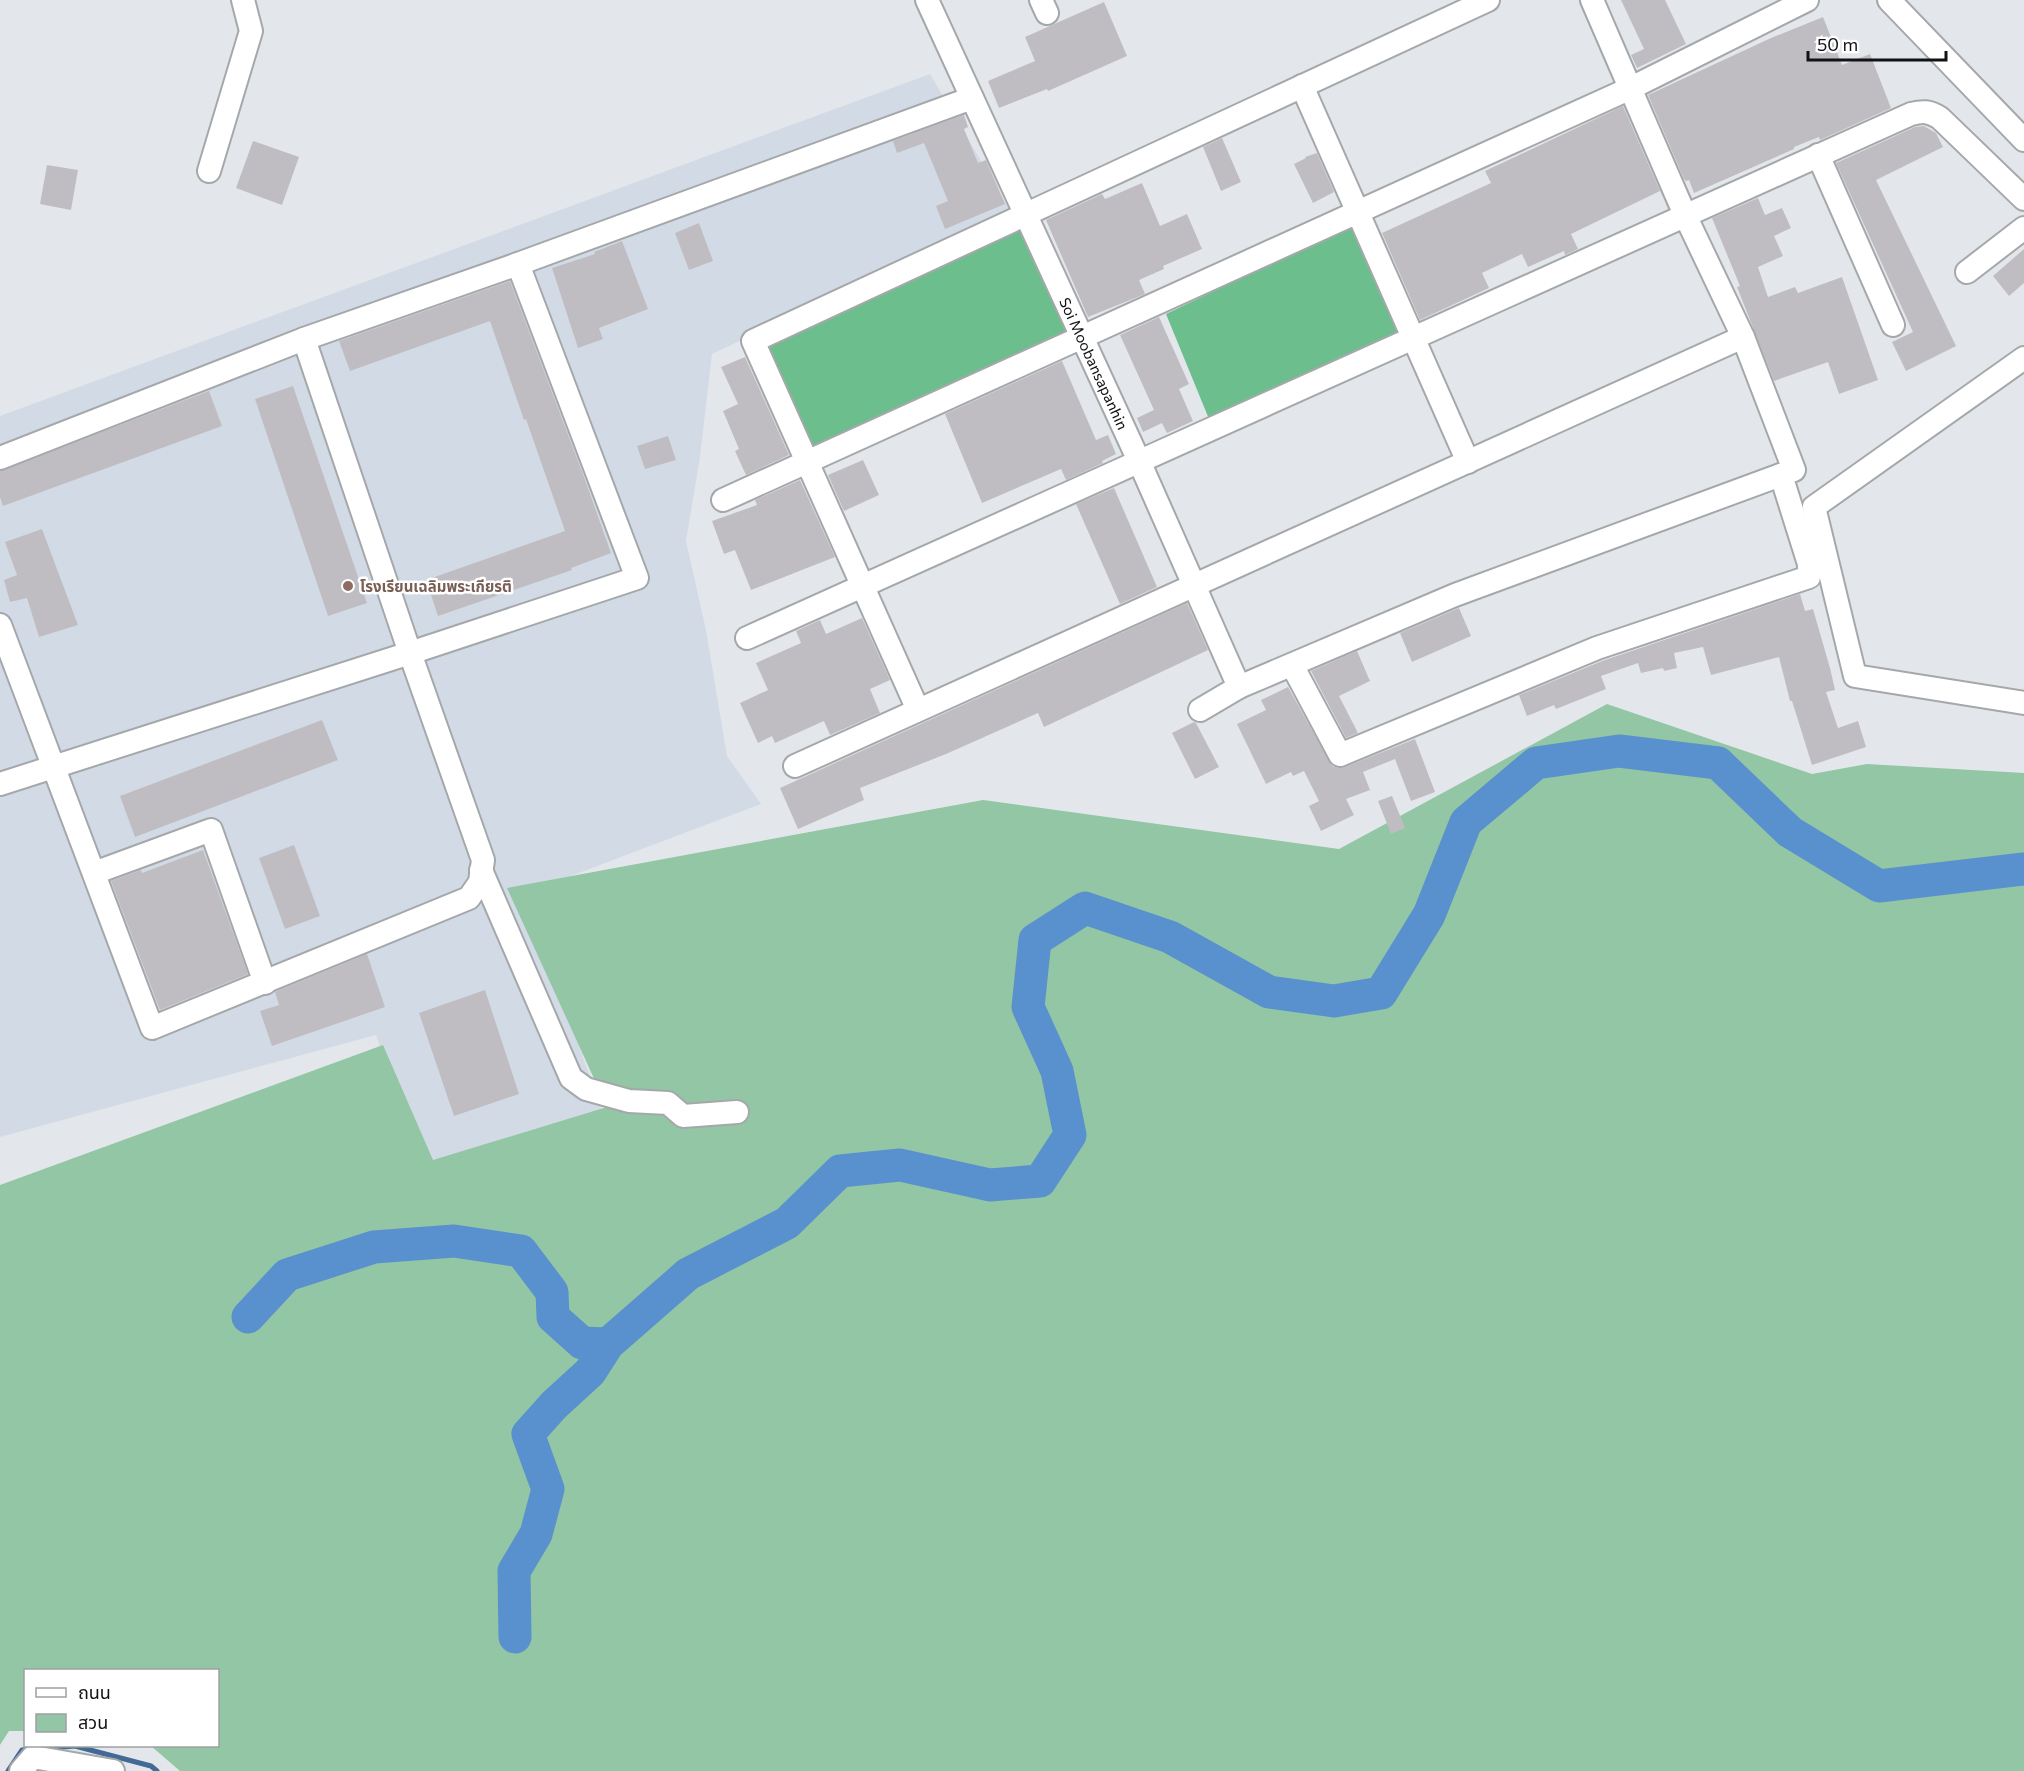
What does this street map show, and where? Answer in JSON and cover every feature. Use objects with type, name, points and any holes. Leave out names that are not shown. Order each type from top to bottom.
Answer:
[{"type":"street","points":[[209,171],[251,31],[243,0]]},
{"type":"street","name":"Soi Moobansapanhin","points":[[927,0],[1139,461],[1239,687]]},
{"type":"street","points":[[918,710],[753,341],[1488,0]]},
{"type":"street","points":[[1200,710],[1239,687],[1455,595],[1794,470],[1743,338],[1685,215],[1592,0]]},
{"type":"street","points":[[723,500],[1632,88],[1807,0]]},
{"type":"street","points":[[1889,0],[2024,140]]},
{"type":"street","points":[[1302,86],[1468,462]]},
{"type":"street","points":[[0,458],[304,339],[518,264],[972,98]]},
{"type":"street","points":[[747,638],[1911,114],[1931,112],[1940,118],[2024,199]]},
{"type":"street","points":[[1818,155],[1893,325]]},
{"type":"street","points":[[1967,272],[2024,228]]},
{"type":"street","points":[[0,784],[637,578],[518,264]]},
{"type":"street","points":[[795,766],[1743,338]]},
{"type":"street","points":[[0,625],[152,1028],[469,898],[480,882],[483,860],[304,339]]},
{"type":"street","points":[[2024,358],[1814,507],[1855,676],[2024,703]]},
{"type":"street","points":[[1292,665],[1340,755],[1597,648],[1809,578],[1809,564],[1781,474]]},
{"type":"street","points":[[94,873],[211,830],[265,983]]},
{"type":"street","points":[[481,870],[571,1078],[586,1089],[629,1101],[668,1103],[683,1116],[737,1112]]},
{"type":"street","points":[[21,1771],[33,1757],[113,1771]]},
{"type":"shaded area","name":"โรงเรียนเฉลิมพระเกียรติ","points":[[930,74],[1011,212],[712,354],[700,457],[686,541],[706,630],[727,756],[761,804],[526,893],[605,1120],[422,1174],[376,1035],[0,1137],[0,416]]},
{"type":"green space","points":[[1352,225],[1398,333],[1209,419],[1166,314]]},
{"type":"green space","points":[[1021,228],[1069,334],[809,450],[764,345]]},
{"type":"green space","points":[[1607,704],[1812,774],[1867,764],[2024,773],[2024,1771],[180,1771],[152,1747],[219,1747],[219,1669],[24,1669],[24,1731],[9,1731],[0,1745],[0,1185],[383,1045],[433,1160],[607,1107],[507,888],[983,800],[1339,849]]},
{"type":"building","points":[[1621,0],[1665,0],[1686,44],[1637,68],[1631,55],[1644,49]]},
{"type":"building","points":[[1104,2],[1127,56],[1048,91],[1047,89],[999,108],[988,81],[1035,61],[1025,37]]},
{"type":"building","points":[[1823,17],[1842,65],[1870,54],[1891,108],[1820,140],[1819,137],[1794,147],[1794,149],[1694,193],[1689,180],[1684,179],[1648,95],[1771,38]]},
{"type":"building","points":[[1623,106],[1660,191],[1571,234],[1578,249],[1565,255],[1564,251],[1528,267],[1522,254],[1482,273],[1489,288],[1420,320],[1382,233],[1491,183],[1485,171]]},
{"type":"building","points":[[964,115],[968,127],[964,129],[978,163],[986,160],[1005,204],[945,229],[936,206],[948,201],[924,143],[897,153],[893,141]]},
{"type":"building","points":[[1924,126],[1936,133],[1943,147],[1876,180],[1956,346],[1906,371],[1892,342],[1913,332],[1836,163],[1915,127]]},
{"type":"building","points":[[1222,138],[1241,182],[1221,191],[1203,147]]},
{"type":"building","points":[[253,141],[299,157],[282,205],[236,188]]},
{"type":"building","points":[[1317,153],[1334,192],[1313,203],[1294,164]]},
{"type":"building","points":[[47,165],[78,170],[71,210],[40,204]]},
{"type":"building","points":[[1142,183],[1160,226],[1187,214],[1202,249],[1163,266],[1164,269],[1139,280],[1145,294],[1088,317],[1046,220],[1102,194],[1105,199]]},
{"type":"building","points":[[1758,198],[1765,215],[1782,208],[1791,228],[1774,236],[1783,256],[1758,267],[1768,297],[1795,287],[1798,293],[1842,277],[1878,380],[1839,394],[1828,362],[1774,381],[1737,287],[1740,286],[1712,218]]},
{"type":"building","points":[[699,223],[713,261],[689,270],[675,233]]},
{"type":"building","points":[[622,241],[648,309],[599,328],[603,339],[578,348],[552,268],[595,254],[594,252]]},
{"type":"building","points":[[2024,249],[2024,283],[2009,296],[1993,276]]},
{"type":"building","points":[[510,281],[611,553],[571,568],[572,570],[438,616],[426,580],[565,531],[526,419],[524,420],[490,321],[350,371],[339,341]]},
{"type":"building","points":[[1159,317],[1189,384],[1179,389],[1193,421],[1167,433],[1162,423],[1143,432],[1137,418],[1154,410],[1120,335]]},
{"type":"building","points":[[745,357],[789,455],[746,475],[735,451],[739,449],[723,411],[738,404],[721,367]]},
{"type":"building","points":[[1062,361],[1096,440],[1108,435],[1116,454],[1102,461],[1103,463],[1066,480],[1061,469],[982,503],[945,414]]},
{"type":"building","points":[[293,386],[367,603],[328,616],[255,399]]},
{"type":"building","points":[[209,391],[222,426],[3,506],[0,497],[0,471]]},
{"type":"building","points":[[668,436],[676,460],[645,469],[637,446]]},
{"type":"building","points":[[863,460],[879,495],[844,511],[828,475]]},
{"type":"building","points":[[800,480],[835,557],[751,590],[735,550],[724,554],[712,521],[757,505],[755,500]]},
{"type":"building","points":[[1114,488],[1157,587],[1120,604],[1076,504]]},
{"type":"building","points":[[42,529],[78,625],[39,637],[27,598],[10,602],[4,580],[17,575],[5,542]]},
{"type":"building","points":[[1800,594],[1805,611],[1813,609],[1830,668],[1835,690],[1826,692],[1838,728],[1858,721],[1866,747],[1812,765],[1792,701],[1790,701],[1779,657],[1711,675],[1703,647],[1674,653],[1677,668],[1664,671],[1663,668],[1641,673],[1638,663],[1601,676],[1606,689],[1556,709],[1554,705],[1527,716],[1519,695],[1602,661]]},
{"type":"building","points":[[1187,603],[1208,650],[1044,727],[1038,713],[946,754],[860,788],[864,800],[798,829],[780,788]]},
{"type":"building","points":[[1459,608],[1471,636],[1412,662],[1400,633]]},
{"type":"building","points":[[862,618],[890,680],[870,689],[880,713],[830,735],[824,721],[775,743],[772,736],[758,743],[740,703],[768,690],[756,663],[801,643],[796,631],[820,620],[826,634]]},
{"type":"building","points":[[1357,651],[1370,681],[1339,696],[1358,733],[1346,738],[1311,671]]},
{"type":"building","points":[[1288,687],[1332,766],[1345,767],[1415,739],[1435,792],[1411,801],[1395,759],[1363,772],[1370,790],[1346,799],[1354,815],[1321,831],[1309,806],[1319,801],[1304,771],[1293,776],[1291,772],[1266,784],[1237,724],[1266,710],[1261,700]]},
{"type":"building","points":[[322,720],[338,760],[135,837],[120,796]]},
{"type":"building","points":[[1194,722],[1219,767],[1195,779],[1172,733]]},
{"type":"building","points":[[1392,796],[1405,828],[1391,834],[1378,801]]},
{"type":"building","points":[[294,845],[320,916],[285,929],[259,858]]},
{"type":"building","points":[[203,850],[248,974],[160,1010],[111,881],[141,870],[142,873]]},
{"type":"building","points":[[367,954],[385,1007],[272,1046],[260,1011],[279,1005],[275,992]]},
{"type":"building","points":[[485,990],[519,1094],[454,1116],[419,1013]]},
{"type":"waterway","points":[[248,1317],[287,1275],[374,1247],[454,1241],[521,1251],[552,1292],[553,1317],[582,1343],[608,1344],[688,1274],[787,1223],[840,1171],[900,1165],[990,1185],[1040,1181],[1070,1135],[1057,1071],[1028,1007],[1035,940],[1085,908],[1170,937],[1269,992],[1334,1001],[1381,993],[1429,915],[1466,822],[1536,763],[1619,751],[1718,763],[1790,832],[1879,886],[2024,869]]},
{"type":"waterway","points":[[515,1637],[514,1571],[536,1534],[548,1489],[528,1434],[554,1405],[590,1372],[608,1344]]},
{"type":"waterway","points":[[40,1749],[63,1747]]},
{"type":"waterway","points":[[79,1747],[151,1766],[157,1771]]},
{"type":"waterway","points":[[8,1771],[22,1750],[31,1749]]},
{"type":"place","name":"โรงเรียนเฉลิมพระเกียรติ","points":[[348,586]]}]
